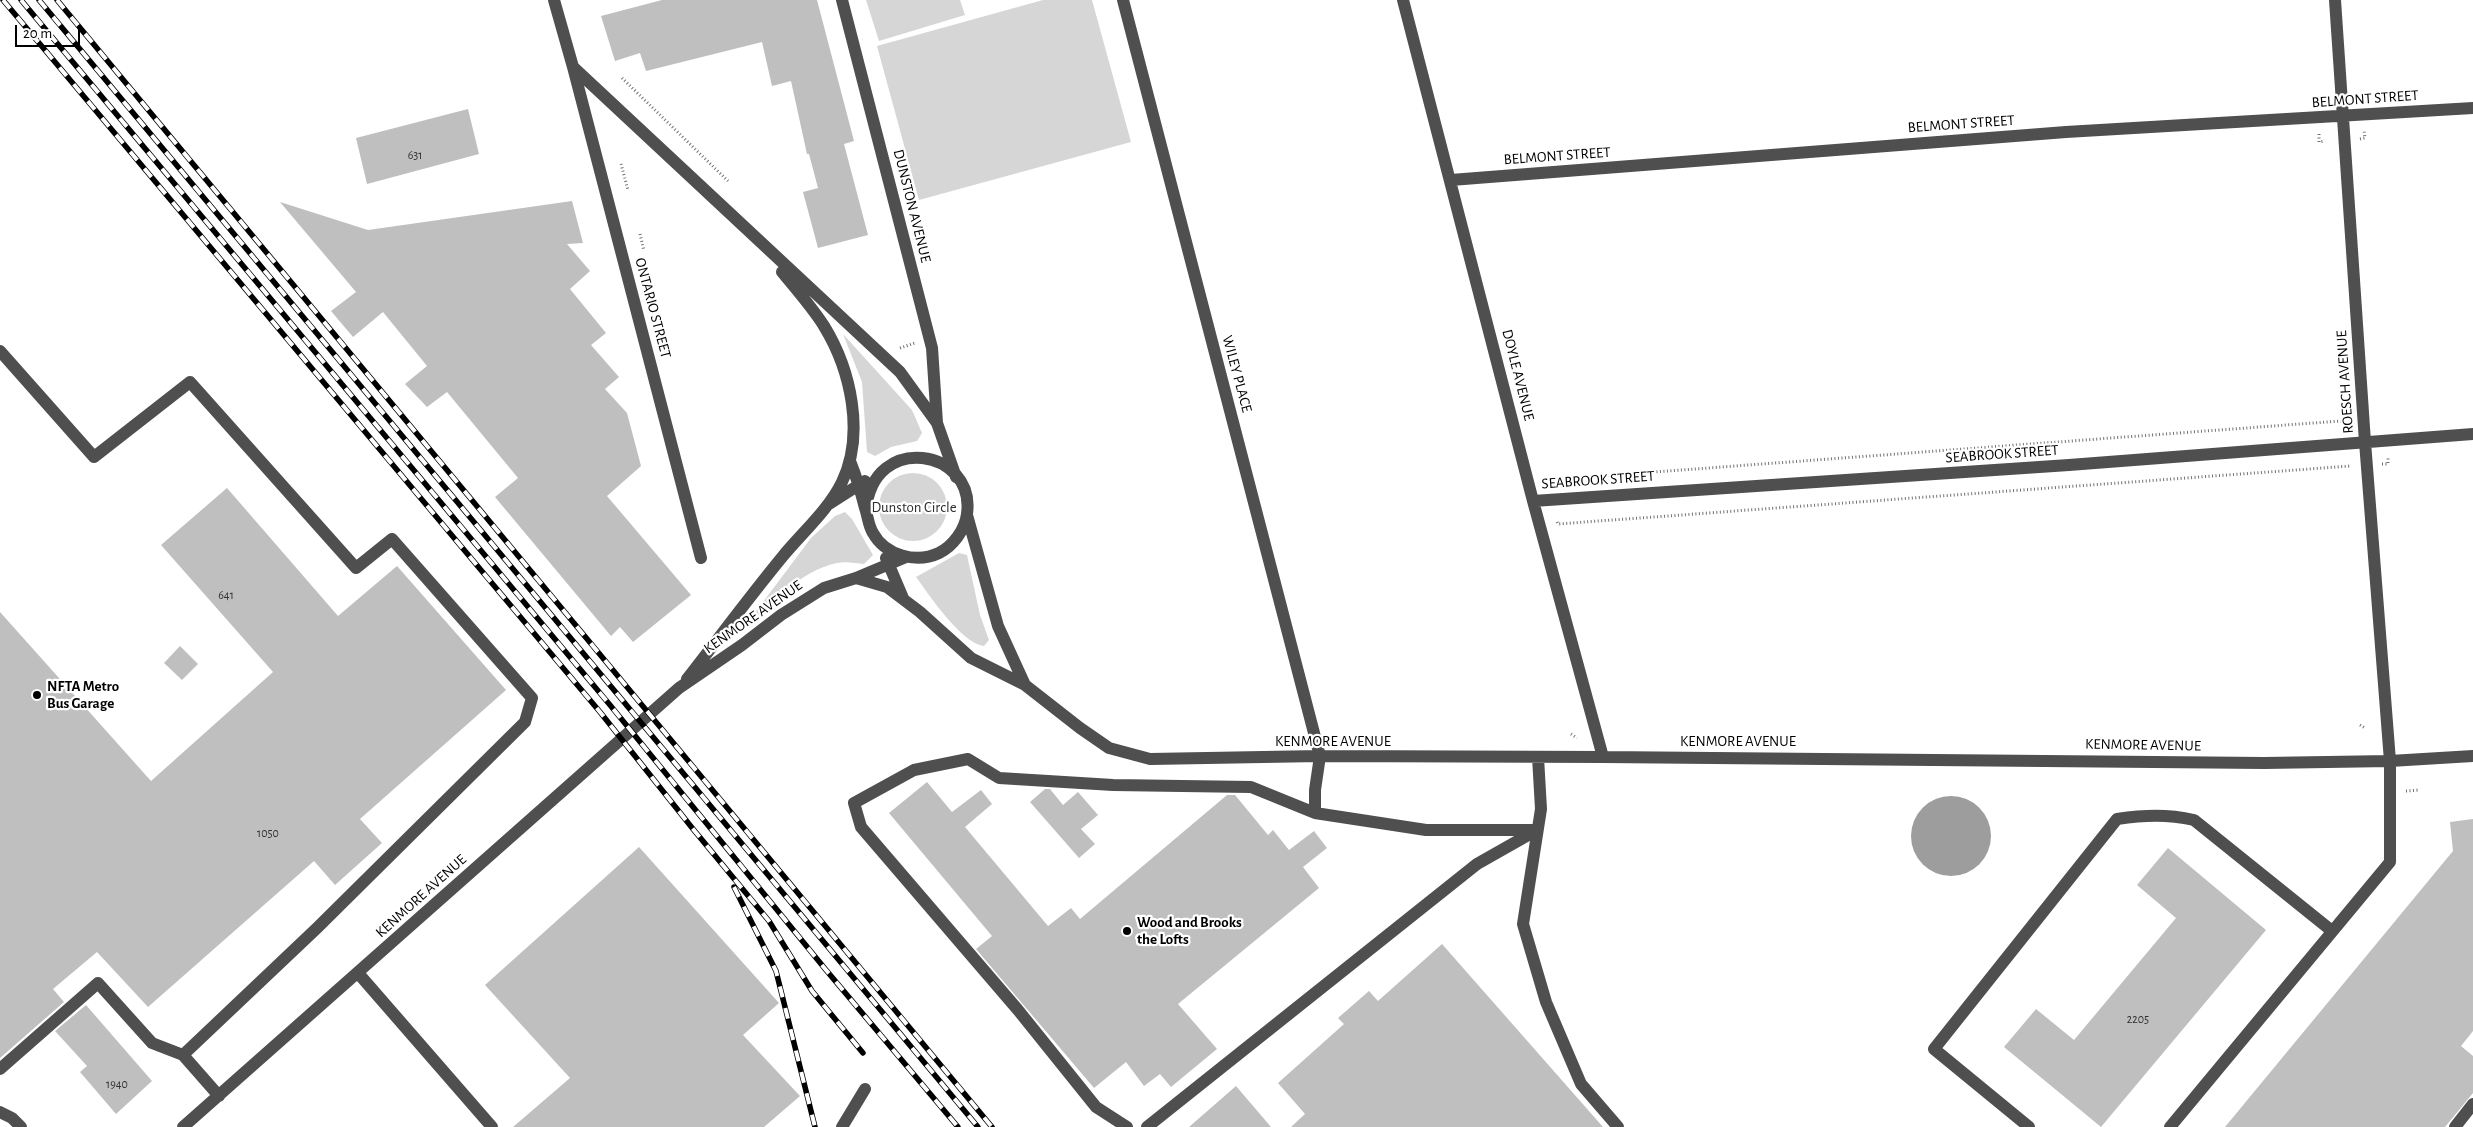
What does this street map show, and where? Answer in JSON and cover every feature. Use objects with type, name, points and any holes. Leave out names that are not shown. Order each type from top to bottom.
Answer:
[{"type":"street","name":"ONTARIO STREET","points":[[554,0],[701,558]]},
{"type":"street","name":"DUNSTON AVENUE","points":[[842,0],[932,348],[937,423]]},
{"type":"street","name":"WILEY PLACE","points":[[1123,0],[1320,756]]},
{"type":"street","name":"DOYLE AVENUE","points":[[1403,0],[1533,501],[1603,756]]},
{"type":"street","name":"ROESCH AVENUE","points":[[2170,1127],[2390,862],[2390,761],[2365,442],[2335,0]]},
{"type":"street","points":[[573,67],[900,372],[937,423],[956,477],[965,493],[967,514],[962,530],[952,544],[939,553],[923,558],[906,557],[892,552],[880,543]]},
{"type":"street","name":"BELMONT STREET","points":[[1451,180],[2066,132],[2343,118],[2473,108]]},
{"type":"street","points":[[758,240],[824,326],[842,363],[853,410],[853,438],[850,461],[842,483],[826,507]]},
{"type":"street","points":[[0,351],[94,457],[190,382],[356,568],[392,539],[532,698],[525,722],[317,928],[183,1055]]},
{"type":"street","name":"SEABROOK STREET","points":[[1533,501],[2060,466],[2473,434]]},
{"type":"street","points":[[826,507],[902,459],[916,457],[931,459],[944,465],[956,477]]},
{"type":"street","points":[[850,461],[873,533],[880,543],[902,598]]},
{"type":"street","points":[[866,510],[872,485],[889,466]]},
{"type":"street","name":"KENMORE AVENUE","points":[[679,688],[780,560],[826,507]]},
{"type":"street","name":"KENMORE AVENUE","points":[[967,514],[998,626],[1025,685]]},
{"type":"street","points":[[856,578],[889,566],[906,557]]},
{"type":"street","name":"KENMORE AVENUE","points":[[183,1127],[679,688],[742,646],[781,615],[824,588],[856,578],[887,587],[971,658],[1025,685],[1080,728],[1110,748],[1150,759],[1320,756],[1538,758],[1603,756],[2264,763],[2390,761],[2473,756]]},
{"type":"street","points":[[1315,812],[1315,790],[1320,756]]},
{"type":"street","points":[[1538,758],[1541,809],[1523,924],[1546,1002],[1581,1084],[1618,1127]]},
{"type":"street","points":[[1128,1127],[1096,1107],[1018,1010],[861,827],[854,803],[914,770],[968,759],[999,778],[1113,785],[1251,787],[1315,812],[1426,830],[1537,830]]},
{"type":"street","points":[[2029,1127],[1934,1049],[2117,819],[2150,815],[2173,816],[2194,820],[2332,931]]},
{"type":"street","points":[[1147,1127],[1477,864],[1537,830]]},
{"type":"street","points":[[358,973],[492,1127]]},
{"type":"street","points":[[0,1069],[98,983],[152,1043],[183,1055],[219,1096]]},
{"type":"street","points":[[842,1127],[865,1088]]},
{"type":"street","points":[[2455,1127],[2473,1104]]},
{"type":"street","points":[[0,1112],[12,1118],[21,1127]]},
{"type":"path","points":[[622,78],[728,181]]},
{"type":"path","points":[[2318,132],[2319,142],[2326,141]]},
{"type":"path","points":[[2364,132],[2365,138]]},
{"type":"path","points":[[621,164],[628,190]]},
{"type":"path","points":[[640,234],[644,251]]},
{"type":"path","points":[[897,349],[911,344]]},
{"type":"path","name":"SEABROOK STREET","points":[[1547,480],[2346,423]]},
{"type":"path","points":[[2388,458],[2388,464]]},
{"type":"path","points":[[1558,524],[2350,466]]},
{"type":"path","points":[[2360,725],[2366,728]]},
{"type":"path","points":[[1571,734],[1577,738]]},
{"type":"path","points":[[2411,790],[2419,790]]},
{"type":"green space","points":[[866,0],[960,0],[965,15],[879,41]]},
{"type":"green space","points":[[1043,0],[1092,0],[1131,142],[919,200],[877,46]]},
{"type":"green space","name":"Dunston Circle","points":[[843,334],[912,410],[922,433],[917,441],[891,447],[875,456],[867,452],[862,382]]},
{"type":"green space","name":"Dunston Circle","points":[[913,473],[926,475],[937,483],[945,494],[947,507],[945,520],[937,531],[926,539],[913,541],[900,539],[889,531],[881,520],[879,507],[881,494],[889,483],[900,475]]},
{"type":"green space","name":"Dunston Circle","points":[[845,512],[852,519],[873,555],[864,564],[840,562],[810,573],[785,590],[742,630],[811,538],[835,516]]},
{"type":"green space","name":"Dunston Circle","points":[[959,553],[967,555],[980,615],[989,640],[984,646],[975,643],[956,628],[916,577]]},
{"type":"shaded area","points":[[1951,796],[1966,799],[1979,808],[1988,821],[1991,836],[1988,851],[1979,864],[1966,873],[1951,876],[1936,873],[1923,864],[1914,851],[1911,836],[1914,821],[1923,808],[1936,799]]},
{"type":"building","points":[[662,0],[817,0],[854,141],[844,144],[868,235],[818,248],[803,192],[818,188],[809,154],[807,154],[791,81],[772,86],[762,42],[646,71],[640,53],[615,61],[601,16]]},
{"type":"building","points":[[468,109],[479,154],[367,184],[356,138]]},
{"type":"building","points":[[572,201],[583,243],[567,244],[590,271],[570,289],[606,333],[591,345],[619,377],[605,389],[627,413],[641,466],[607,496],[691,595],[633,642],[620,627],[611,636],[495,497],[518,478],[447,392],[427,407],[405,384],[427,366],[383,312],[353,337],[331,311],[356,292],[280,202],[368,230]]},
{"type":"building","points":[[227,488],[338,616],[397,566],[506,690],[360,819],[382,843],[335,885],[314,861],[148,1007],[97,952],[53,989],[64,1002],[0,1058],[0,612],[151,781],[273,672],[161,545]]},
{"type":"building","points":[[180,646],[198,664],[182,680],[164,663]]},
{"type":"building","name":"Wood and Brooks the Lofts","points":[[927,782],[952,812],[981,790],[992,804],[965,827],[1048,926],[1071,908],[1080,919],[1227,795],[1235,795],[1268,835],[1273,830],[1289,850],[1314,831],[1327,848],[1303,867],[1319,888],[1178,1004],[1217,1049],[1171,1087],[1160,1074],[1144,1086],[1126,1062],[1094,1088],[976,949],[992,936],[889,813]]},
{"type":"building","points":[[1045,789],[1050,789],[1063,805],[1078,792],[1098,815],[1081,829],[1095,844],[1079,858],[1030,802]]},
{"type":"building","points":[[2473,819],[2473,1031],[2461,1046],[2473,1056],[2473,1093],[2445,1127],[2225,1127],[2453,851],[2450,822]]},
{"type":"building","points":[[639,847],[779,1003],[743,1035],[800,1096],[764,1127],[513,1127],[570,1078],[485,985]]},
{"type":"building","points":[[2168,848],[2266,930],[2101,1127],[2004,1047],[2036,1009],[2074,1040],[2176,918],[2137,885]]},
{"type":"building","points":[[1442,944],[1603,1127],[1291,1127],[1305,1114],[1278,1083],[1344,1024],[1338,1018],[1369,991],[1378,1001]]},
{"type":"building","points":[[86,1005],[152,1081],[116,1114],[80,1072],[87,1066],[55,1031]]},
{"type":"building","points":[[1236,1086],[1271,1127],[1189,1127]]},
{"type":"railway","points":[[3,0],[600,712],[769,921],[812,991],[863,1053]]},
{"type":"railway","points":[[21,0],[610,705],[826,970],[958,1127]]},
{"type":"railway","points":[[39,0],[978,1127]]},
{"type":"railway","points":[[57,0],[992,1127]]},
{"type":"railway","points":[[734,887],[776,971],[815,1127]]},
{"type":"place","name":"NFTA Metro Bus Garage","points":[[37,695]]},
{"type":"place","name":"Wood and Brooks the Lofts","points":[[1127,931]]}]
